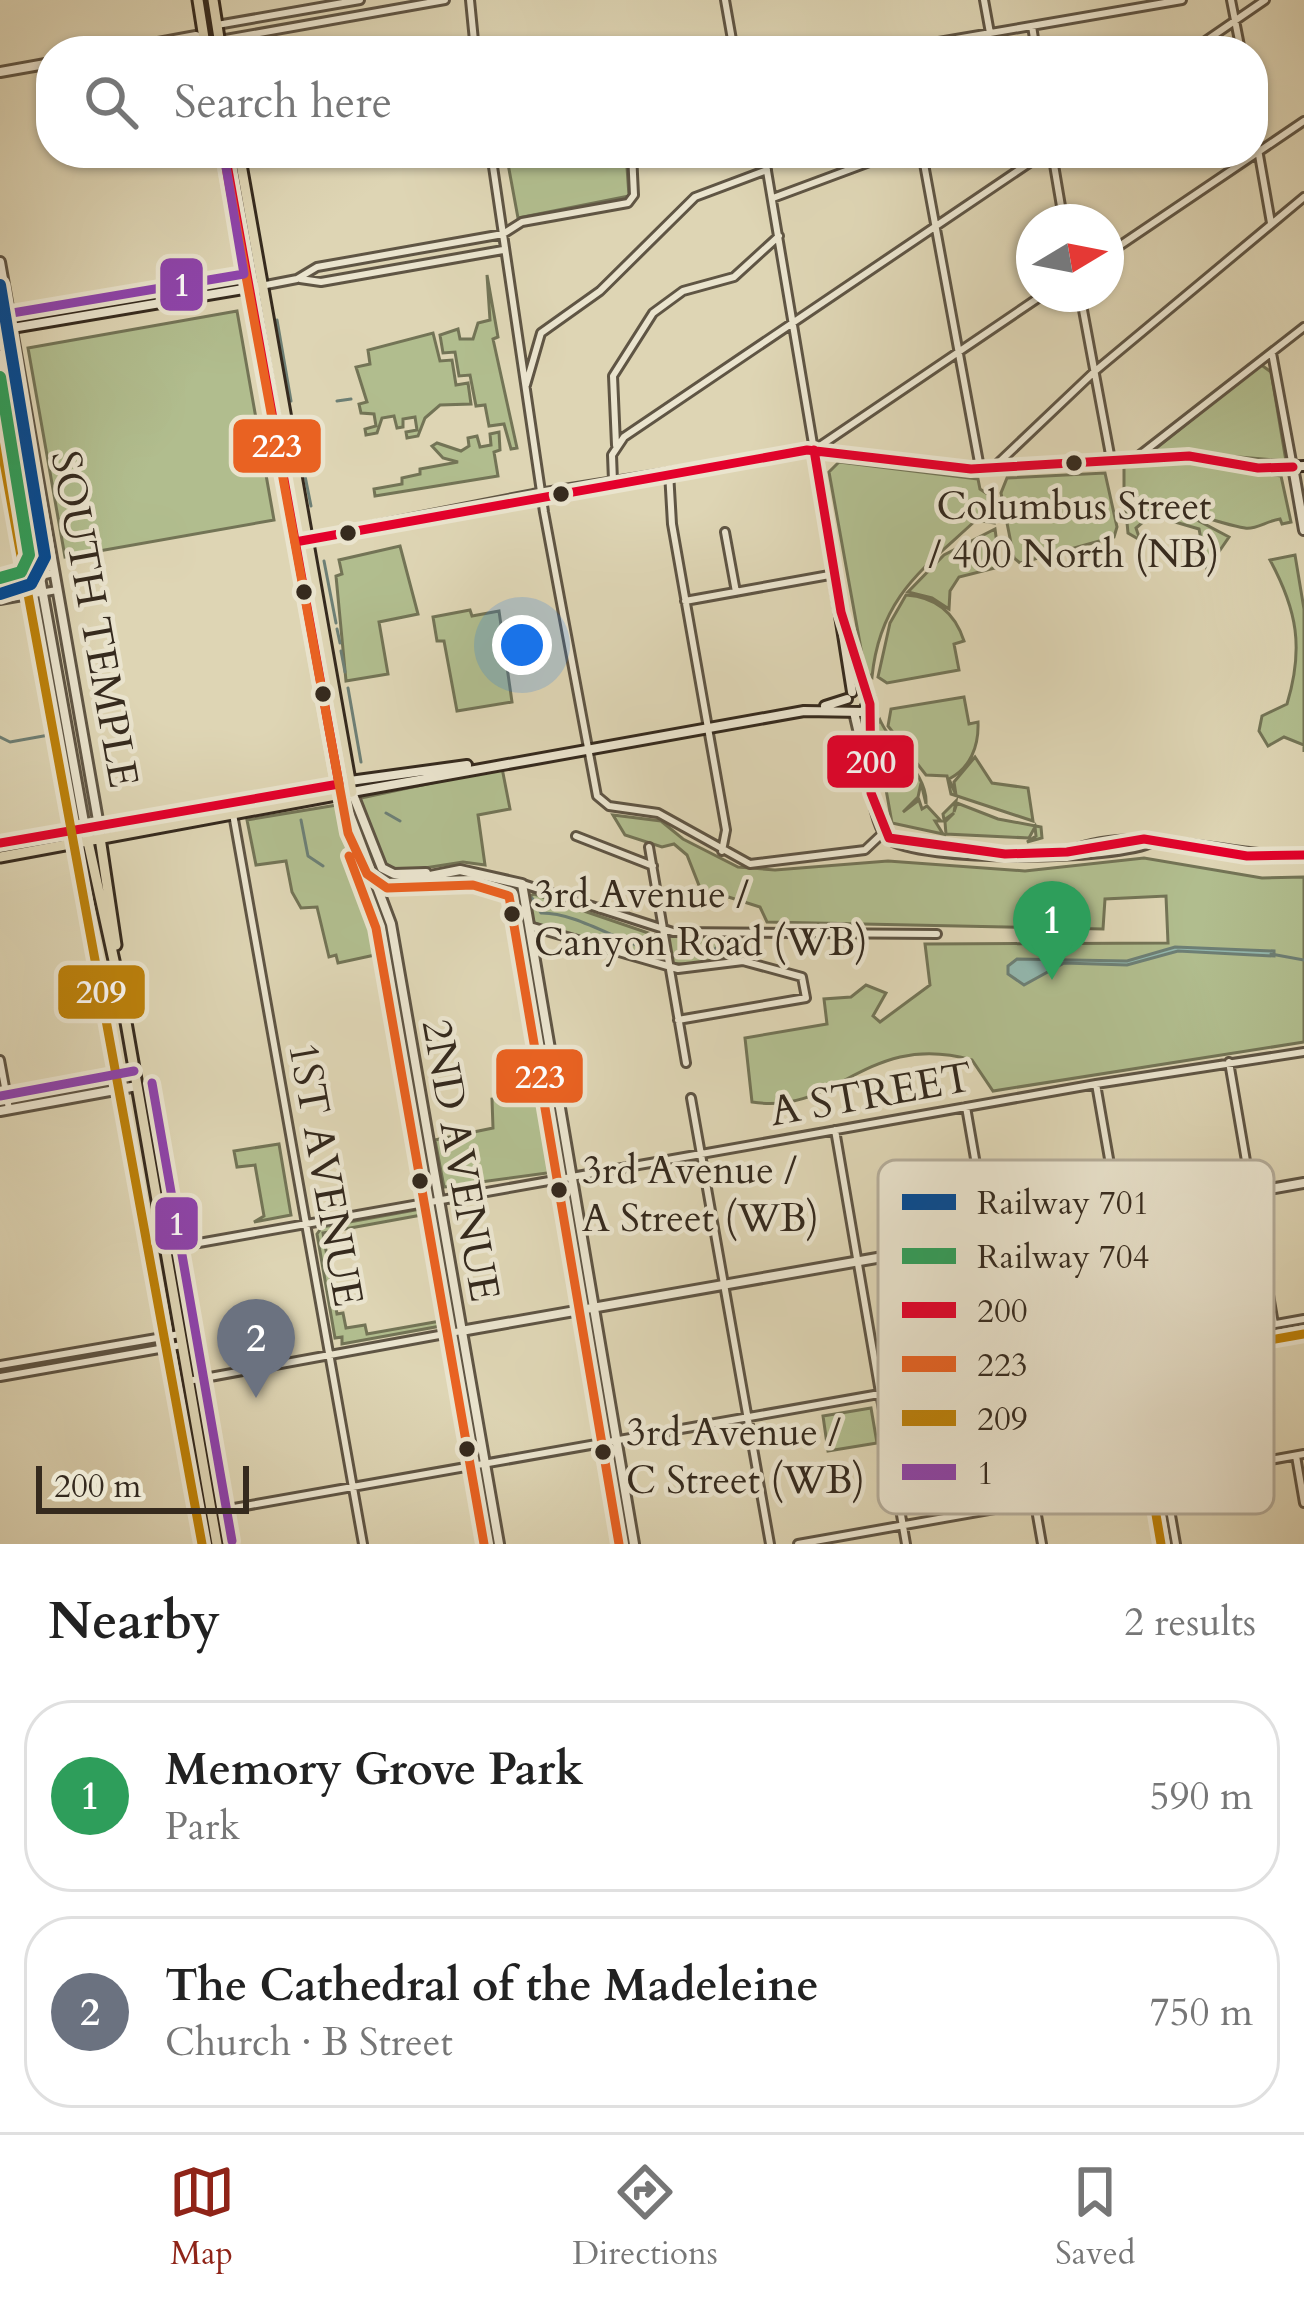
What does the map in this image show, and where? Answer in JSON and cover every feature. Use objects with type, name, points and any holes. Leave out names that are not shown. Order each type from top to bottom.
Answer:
[{"type":"main road","points":[[198,0],[202,36]]},
{"type":"main road","points":[[213,0],[219,36]]},
{"type":"main road","points":[[228,168],[304,537],[346,788]]},
{"type":"main road","points":[[241,168],[255,287]]},
{"type":"main road","points":[[0,843],[232,814],[346,788]]},
{"type":"main road","points":[[99,832],[346,788]]},
{"type":"main road","name":"SOUTH TEMPLE","points":[[99,832],[120,988],[217,1544]]},
{"type":"main road","points":[[0,857],[86,834]]},
{"type":"main road","name":"SOUTH TEMPLE","points":[[86,834],[120,988]]},
{"type":"street","points":[[206,36],[217,26],[360,0]]},
{"type":"street","points":[[260,36],[445,0]]},
{"type":"street","points":[[460,0],[468,4],[473,36]]},
{"type":"street","points":[[725,0],[731,36]]},
{"type":"street","points":[[984,0],[990,33]]},
{"type":"street","points":[[975,36],[1182,0]]},
{"type":"street","points":[[1232,0],[1238,36]]},
{"type":"street","points":[[1212,36],[1265,0]]},
{"type":"street","points":[[341,3],[344,18]]},
{"type":"street","points":[[290,13],[292,28]]},
{"type":"street","points":[[1032,26],[1034,36]]},
{"type":"street","points":[[0,72],[36,66]]},
{"type":"street","points":[[1268,145],[1304,121]]},
{"type":"street","points":[[493,168],[586,748],[602,802],[658,813],[750,864],[779,864],[868,849],[883,832]]},
{"type":"street","points":[[297,279],[317,267],[503,233],[523,222],[631,202],[632,168]]},
{"type":"street","points":[[773,199],[855,168]]},
{"type":"street","points":[[924,168],[980,469]]},
{"type":"street","points":[[616,445],[1025,168]]},
{"type":"street","points":[[1052,168],[1061,204]]},
{"type":"street","points":[[1124,244],[1235,168]]},
{"type":"street","points":[[1261,168],[1271,224]]},
{"type":"street","points":[[526,385],[541,333],[599,291],[695,197],[767,170],[855,702],[883,832],[894,842],[1005,854],[1153,842],[1246,856],[1304,855]]},
{"type":"street","points":[[993,468],[1094,372],[1304,196]]},
{"type":"street","points":[[614,481],[613,376],[653,313],[680,292],[734,277],[757,251],[779,236]]},
{"type":"street","points":[[0,330],[297,279],[321,282],[503,250]]},
{"type":"street","name":"SOUTH TEMPLE","points":[[0,262],[99,832]]},
{"type":"street","points":[[814,450],[1017,312]]},
{"type":"street","points":[[1083,312],[1111,460]]},
{"type":"street","points":[[1136,458],[1304,327]]},
{"type":"street","points":[[1272,352],[1299,466],[1304,530]]},
{"type":"street","name":"SOUTH TEMPLE","points":[[0,355],[86,834]]},
{"type":"street","points":[[304,537],[814,450],[980,469],[1189,456],[1258,468],[1299,466]]},
{"type":"street","points":[[669,472],[685,601],[726,830],[722,851]]},
{"type":"street","points":[[725,532],[736,592]]},
{"type":"street","points":[[0,584],[54,573]]},
{"type":"street","points":[[685,601],[836,574]]},
{"type":"street","points":[[0,600],[57,590]]},
{"type":"street","points":[[440,874],[386,871],[368,844],[346,788],[434,767],[493,765],[855,702]]},
{"type":"street","name":"2ND AVENUE","points":[[346,788],[380,886],[499,1544]]},
{"type":"street","name":"1ST AVENUE","points":[[232,814],[363,1544]]},
{"type":"street","points":[[576,836],[652,866]]},
{"type":"street","points":[[649,847],[686,1063]]},
{"type":"street","points":[[380,886],[475,870],[665,931],[937,934]]},
{"type":"street","points":[[522,884],[634,1544]]},
{"type":"street","points":[[526,925],[670,968],[735,961],[802,977],[806,998],[678,1020]]},
{"type":"street","points":[[735,961],[736,932]]},
{"type":"street","name":"A STREET","points":[[165,1249],[1096,1084],[1304,1052]]},
{"type":"street","points":[[0,1060],[4,1110],[137,1086]]},
{"type":"street","points":[[1229,1062],[1246,1160]]},
{"type":"street","points":[[1096,1084],[1109,1160]]},
{"type":"street","points":[[691,1098],[770,1544]]},
{"type":"street","points":[[966,1107],[975,1160]]},
{"type":"street","points":[[835,1130],[878,1382]]},
{"type":"street","points":[[1274,1188],[1304,1183]]},
{"type":"street","points":[[188,1381],[878,1257]]},
{"type":"street","points":[[1274,1324],[1304,1319]]},
{"type":"street","points":[[0,1365],[181,1339]]},
{"type":"street","points":[[0,1377],[181,1339]]},
{"type":"street","points":[[212,1512],[878,1393]]},
{"type":"street","points":[[1300,1455],[1304,1503]]},
{"type":"street","points":[[900,1514],[906,1544]]},
{"type":"street","points":[[798,1544],[965,1514]]},
{"type":"street","points":[[1036,1514],[1042,1544]]},
{"type":"street","points":[[1171,1514],[1176,1544]]},
{"type":"green space","points":[[509,168],[627,168],[629,196],[518,218]]},
{"type":"green space","points":[[487,275],[498,337],[493,339],[517,448],[511,449],[504,424],[489,426],[485,405],[476,406],[470,375],[459,376],[455,352],[443,353],[440,335],[458,329],[460,339],[473,339],[478,323],[490,320]]},
{"type":"green space","points":[[237,311],[274,520],[65,557],[28,348]]},
{"type":"green space","points":[[433,333],[440,361],[452,360],[456,385],[468,383],[471,404],[440,405],[425,418],[418,436],[407,438],[406,432],[417,430],[415,417],[403,419],[403,427],[397,428],[394,416],[382,418],[377,433],[366,435],[365,429],[376,426],[374,414],[361,413],[359,404],[367,402],[356,367],[370,364],[368,350]]},
{"type":"green space","points":[[1260,364],[1271,372],[1286,461],[1154,450]]},
{"type":"green space","points":[[499,432],[500,450],[494,452],[498,476],[375,496],[374,489],[402,484],[402,478],[420,474],[420,469],[458,462],[443,458],[432,446],[437,443],[461,451],[469,446],[468,438],[477,436],[480,447],[491,445],[490,434]]},
{"type":"green space","points":[[839,462],[978,479],[980,489],[989,495],[994,523],[976,520],[908,585],[885,624],[872,677],[865,671],[829,472]]},
{"type":"green space","points":[[1189,462],[1281,476],[1291,522],[1282,524],[1280,519],[1245,528],[1124,495],[1124,467]]},
{"type":"green space","points":[[1105,473],[1117,527],[1114,537],[1020,563],[1014,558],[1001,493],[1007,478]]},
{"type":"green space","points":[[1125,501],[1180,511],[1229,537],[1207,569],[1199,529],[1151,515],[1136,528],[1140,540],[1128,533]]},
{"type":"green space","points":[[995,529],[999,559],[995,568],[959,577],[950,591],[949,609],[932,598],[908,592],[944,555]]},
{"type":"green space","points":[[400,546],[418,614],[379,622],[388,674],[346,681],[336,576],[342,574],[339,560]]},
{"type":"green space","points":[[1295,555],[1304,609],[1304,745],[1284,737],[1268,746],[1259,731],[1262,716],[1287,704],[1296,647],[1292,613],[1270,560]]},
{"type":"green space","points":[[906,595],[935,603],[955,622],[964,641],[954,644],[959,670],[887,683],[878,677],[890,623]]},
{"type":"green space","points":[[470,610],[472,616],[499,611],[512,702],[457,711],[444,641],[437,641],[433,617]]},
{"type":"green space","points":[[964,697],[969,724],[978,722],[978,731],[968,763],[949,779],[956,795],[954,782],[975,757],[992,783],[1028,788],[1033,821],[951,794],[947,776],[926,775],[888,726],[891,709]]},
{"type":"green space","points":[[880,720],[916,772],[921,782],[925,793],[926,804],[921,783],[918,797],[903,812],[919,800],[922,809],[927,806],[941,821],[935,821],[943,834],[892,823],[875,728]]},
{"type":"green space","points":[[502,768],[510,809],[478,815],[485,865],[463,862],[399,872],[380,860],[359,806],[361,798]]},
{"type":"green space","points":[[956,801],[954,812],[957,803],[998,819],[1041,827],[1042,838],[1027,842],[1036,836],[1035,827],[1029,838],[946,834],[945,822],[954,813],[944,820],[943,814]]},
{"type":"green space","points":[[337,805],[373,891],[384,953],[338,963],[336,955],[329,957],[317,907],[301,908],[292,892],[286,861],[256,865],[247,820]]},
{"type":"green space","points":[[613,815],[661,821],[683,839],[738,867],[775,870],[888,861],[1025,871],[1144,858],[1262,878],[1304,877],[1304,1042],[993,1091],[972,1060],[936,1054],[905,1056],[807,1097],[782,1103],[752,1102],[745,1038],[827,1024],[824,999],[851,997],[866,985],[886,993],[873,1016],[880,1022],[930,985],[925,944],[1168,943],[1166,896],[1105,899],[1103,929],[767,922],[760,907],[700,888],[687,855],[674,844],[662,847],[625,835]]},
{"type":"green space","points":[[534,894],[657,936],[730,937],[731,952],[690,964],[606,948],[534,923],[527,898]]},
{"type":"green space","points":[[549,1090],[562,1171],[444,1187],[435,1140],[493,1128],[492,1099]]},
{"type":"green space","points":[[279,1144],[291,1215],[254,1222],[264,1216],[255,1165],[237,1167],[234,1151]]},
{"type":"green space","points":[[426,1208],[427,1214],[323,1233],[337,1314],[343,1313],[346,1328],[365,1325],[367,1334],[446,1320],[428,1215],[434,1214],[452,1319],[446,1325],[342,1344],[342,1337],[335,1338],[317,1234],[322,1227]]},
{"type":"green space","points":[[871,1408],[877,1443],[828,1451],[823,1416]]},
{"type":"water","points":[[1175,947],[1274,951],[1274,956],[1178,951],[1127,965],[1064,963],[1024,985],[1008,974],[1008,966],[1017,959],[1127,961]]},
{"type":"waterway","points":[[277,320],[291,401]]},
{"type":"waterway","points":[[337,401],[351,399]]},
{"type":"waterway","points":[[294,419],[301,459]]},
{"type":"waterway","points":[[304,471],[311,506]]},
{"type":"waterway","points":[[324,561],[336,623]]},
{"type":"waterway","points":[[337,629],[340,643]]},
{"type":"waterway","points":[[341,651],[345,672]]},
{"type":"waterway","points":[[348,688],[361,762]]},
{"type":"waterway","points":[[0,737],[10,742],[49,735]]},
{"type":"waterway","points":[[386,813],[400,821]]},
{"type":"waterway","points":[[301,820],[308,856],[323,866]]},
{"type":"waterway","points":[[532,898],[541,913],[563,916],[659,953],[706,953],[728,940]]},
{"type":"waterway","points":[[1271,954],[1304,960]]},
{"type":"rail line","name":"701","points":[[0,285],[45,557],[31,584],[0,594]]},
{"type":"rail line","name":"704","points":[[0,377],[29,555],[21,572],[0,578]]},
{"type":"transit line","name":"223","points":[[226,168],[348,833],[367,874],[387,888],[473,885],[509,896],[619,1544]]},
{"type":"transit line","name":"1","points":[[0,315],[244,274],[226,168]]},
{"type":"transit line","name":"200","points":[[0,843],[339,784],[228,168]]},
{"type":"transit line","name":"209","points":[[0,440],[202,1544]]},
{"type":"transit line","name":"200","points":[[295,542],[807,450],[971,469],[1189,456],[1258,468],[1293,467]]},
{"type":"transit line","name":"200","points":[[814,450],[841,612],[870,704],[871,793],[889,838],[1005,854],[1067,852],[1144,839],[1247,856],[1304,855]]},
{"type":"transit line","name":"223","points":[[349,856],[376,928],[484,1544]]},
{"type":"transit line","name":"1","points":[[0,1096],[134,1071]]},
{"type":"transit line","name":"1","points":[[152,1083],[232,1541]]},
{"type":"transit line","name":"209","points":[[1274,1339],[1304,1334]]},
{"type":"transit line","name":"209","points":[[1156,1514],[1161,1544]]},
{"type":"place","name":"Columbus Street / 400 North (NB)","points":[[1074,463]]},
{"type":"place","name":"3rd Avenue / Canyon Road (WB)","points":[[512,914]]},
{"type":"place","name":"Memory Grove Park","points":[[1052,980]]},
{"type":"place","name":"3rd Avenue / A Street (WB)","points":[[559,1190]]},
{"type":"place","name":"The Cathedral of the Madeleine","points":[[256,1398]]},
{"type":"place","name":"3rd Avenue / C Street (WB)","points":[[603,1452]]}]
